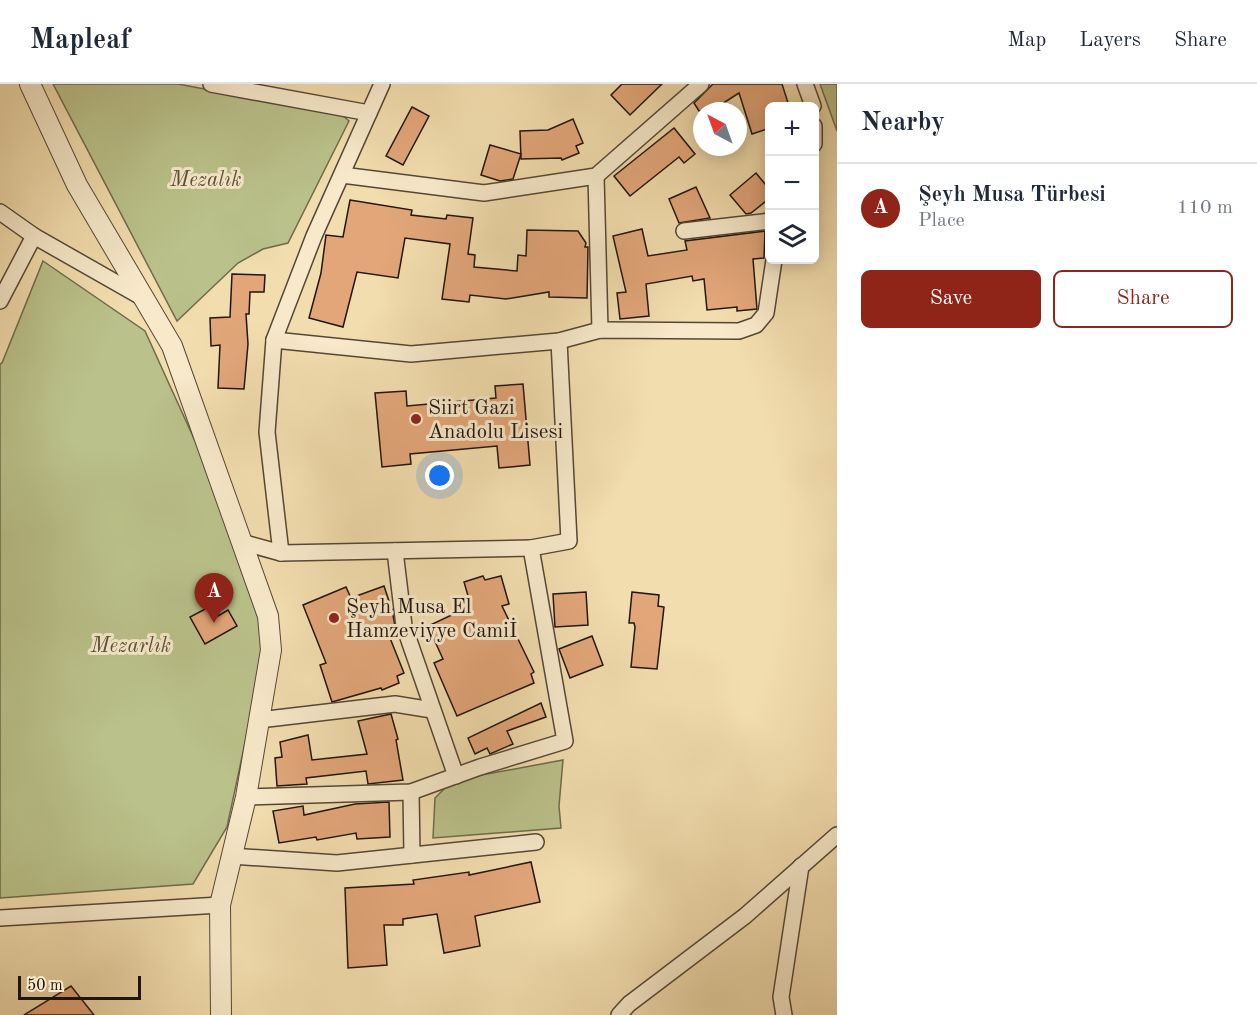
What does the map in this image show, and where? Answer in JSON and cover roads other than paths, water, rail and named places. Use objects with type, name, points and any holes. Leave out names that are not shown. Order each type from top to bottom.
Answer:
[{"type":"street","points":[[30,84],[77,185],[172,346],[267,616],[272,651],[246,797],[220,905],[221,1015]]},
{"type":"street","points":[[211,84],[369,113]]},
{"type":"street","points":[[281,553],[267,432],[274,340],[314,236],[382,84]]},
{"type":"street","points":[[342,175],[484,193],[596,176],[701,84]]},
{"type":"street","points":[[805,84],[812,102]]},
{"type":"street","points":[[596,176],[600,330]]},
{"type":"street","points":[[0,212],[34,236],[144,299]]},
{"type":"street","points":[[684,231],[765,222]]},
{"type":"street","points":[[0,300],[34,236]]},
{"type":"street","points":[[274,340],[411,354],[559,341],[600,330],[739,331],[756,325],[766,313],[773,264]]},
{"type":"street","points":[[241,542],[281,553],[531,548],[569,541],[559,341]]},
{"type":"street","points":[[246,797],[411,792],[565,741],[531,548]]},
{"type":"street","points":[[395,551],[404,626],[456,776]]},
{"type":"street","points":[[259,720],[395,704],[432,710]]},
{"type":"street","points":[[411,792],[412,855]]},
{"type":"street","points":[[619,1015],[628,1004],[671,974],[745,916],[837,835]]},
{"type":"street","points":[[231,856],[337,863],[536,842]]},
{"type":"street","points":[[784,1015],[781,997],[801,866]]},
{"type":"street","points":[[0,918],[220,905]]},
{"type":"place","name":"Siirt Gazi Anadolu Lisesi","points":[[416,419]]},
{"type":"place","name":"Şeyh Musa El Hamzeviyye Camiİ","points":[[334,618]]},
{"type":"place","name":"Şeyh Musa Türbesi","points":[[214,623]]},
{"type":"park label","name":"Mezalık","points":[[206,179]]},
{"type":"park label","name":"Mezarlık","points":[[131,645]]}]
